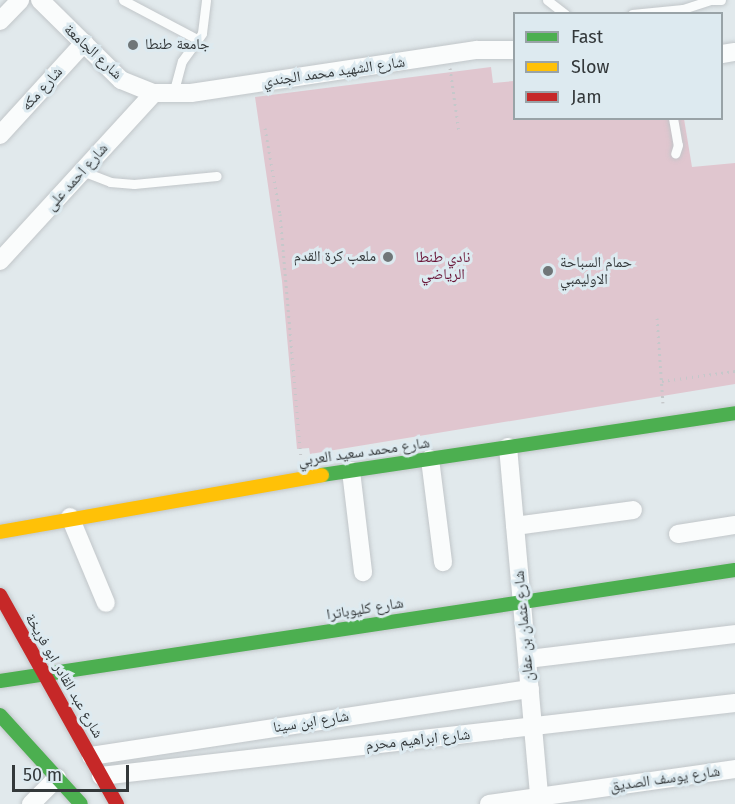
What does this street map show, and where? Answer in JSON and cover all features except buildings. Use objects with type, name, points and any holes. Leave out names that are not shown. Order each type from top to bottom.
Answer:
[{"type":"street","points":[[0,21],[20,0]]},
{"type":"street","name":"شارع الجامعة","points":[[40,0],[121,80],[154,93]]},
{"type":"street","name":"شارع مكه","points":[[0,135],[84,43]]},
{"type":"street","name":"شارع الشهيد محمد الجندي","points":[[154,93],[173,94],[448,55],[513,50]]},
{"type":"street","name":"شارع احمد على","points":[[0,261],[154,93]]},
{"type":"street","name":"شارع محمد سعيد العربي","points":[[0,532],[70,517],[303,478],[735,413]]},
{"type":"street","name":"شارع عثمان بن عفان","points":[[508,447],[540,800]]},
{"type":"street","points":[[430,459],[443,562]]},
{"type":"street","points":[[351,471],[363,572]]},
{"type":"street","points":[[515,526],[633,510]]},
{"type":"street","points":[[70,517],[106,603]]},
{"type":"street","points":[[678,534],[735,525]]},
{"type":"street","name":"شارع كليوباترا","points":[[0,681],[735,570]]},
{"type":"street","name":"شارع عبد القادر ابو فريخة","points":[[0,595],[117,804]]},
{"type":"street","points":[[528,659],[735,634]]},
{"type":"street","name":"شارع ابن سينا","points":[[91,756],[530,689]]},
{"type":"street","name":"شارع ابراهيم محرم","points":[[101,776],[735,703]]},
{"type":"street","points":[[0,715],[81,804]]},
{"type":"street","name":"شارع يوسف الصديق","points":[[489,804],[540,800],[735,769]]},
{"type":"street","points":[[31,804],[57,778]]},
{"type":"lane","points":[[123,0],[197,39]]},
{"type":"lane","points":[[173,94],[182,61],[202,33],[206,0]]},
{"type":"lane","points":[[652,12],[683,9],[711,0],[721,0]]},
{"type":"lane","points":[[673,120],[678,145],[675,154]]},
{"type":"lane","points":[[82,171],[110,182],[134,184],[218,176]]},
{"type":"path","points":[[448,55],[459,132]]},
{"type":"path","points":[[265,128],[280,213],[303,478]]},
{"type":"path","points":[[657,318],[665,424]]},
{"type":"path","points":[[662,381],[735,371]]},
{"type":"green space","name":"نادي طنطا الرياضي","points":[[491,67],[493,83],[513,81],[513,120],[684,120],[692,167],[735,163],[735,384],[310,454],[309,448],[297,449],[282,281],[255,97]]},
{"type":"traffic: fast","points":[[322,475],[735,413]]},
{"type":"traffic: fast","points":[[0,681],[735,570]]},
{"type":"traffic: fast","points":[[0,715],[81,804]]},
{"type":"traffic: slow","points":[[0,532],[322,475]]},
{"type":"traffic: jam","points":[[0,595],[117,804]]},
{"type":"place","name":"جامعة طنطا","points":[[133,45]]},
{"type":"place","name":"ملعب كرة القدم","points":[[388,257]]},
{"type":"place","name":"حمام السباحة الاوليمبي","points":[[548,271]]}]
